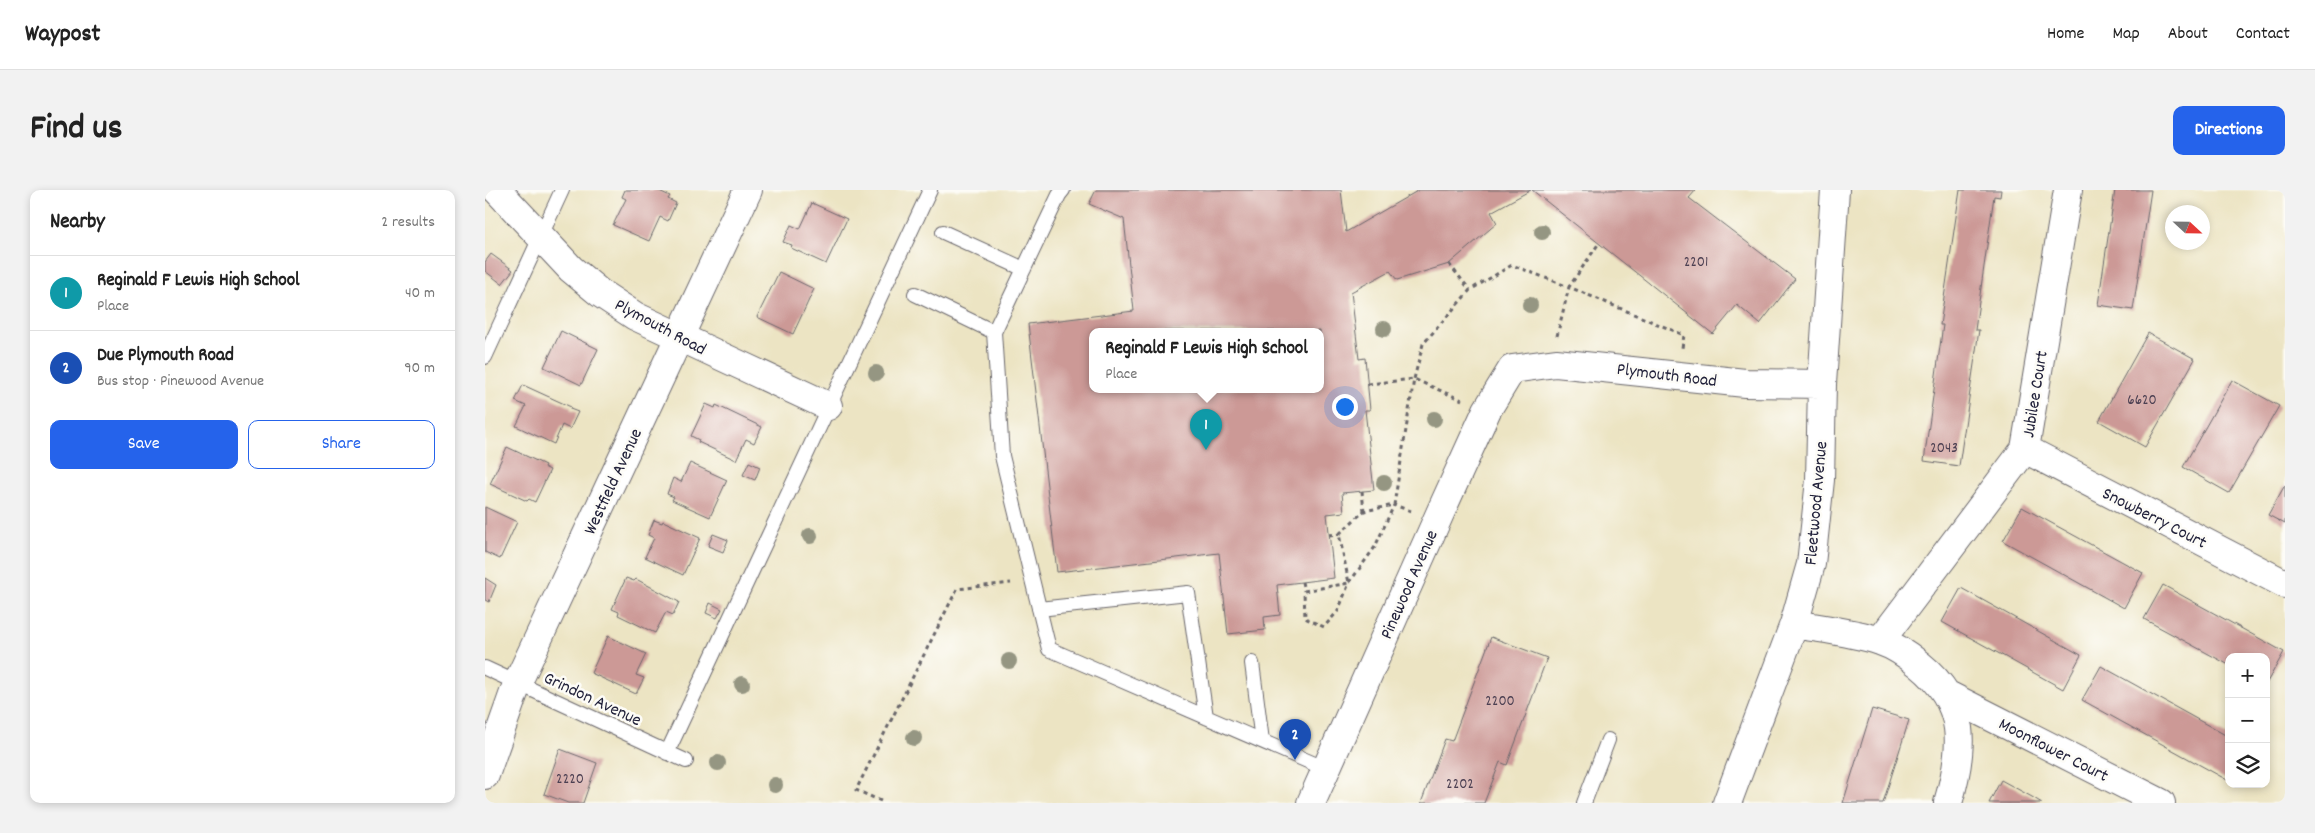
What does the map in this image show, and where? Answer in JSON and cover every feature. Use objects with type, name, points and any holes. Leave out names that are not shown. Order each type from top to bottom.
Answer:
[{"type":"street","name":"Plymouth Road","points":[[497,190],[539,238],[571,269],[600,293],[635,316],[828,406]]},
{"type":"street","name":"Westfield Avenue","points":[[485,775],[517,684],[748,190]]},
{"type":"street","name":"Fleetwood Avenue","points":[[1727,803],[1794,624],[1809,572],[1821,480],[1822,384],[1835,190]]},
{"type":"street","name":"Jubilee Court","points":[[1880,641],[2025,449],[2068,190]]},
{"type":"street","name":"Plymouth Road","points":[[1512,369],[1556,362],[1745,383],[1822,384]]},
{"type":"street","name":"Pinewood Avenue","points":[[1311,803],[1487,410],[1512,369]]},
{"type":"street","name":"Snowberry Court","points":[[2025,449],[2285,584]]},
{"type":"street","points":[[1794,624],[1880,641],[1913,659],[1939,682],[1949,695],[1957,722],[1959,748],[1956,776],[1947,803]]},
{"type":"street","name":"Moonflower Court","points":[[1949,695],[2161,803]]},
{"type":"lane","points":[[485,357],[561,190]]},
{"type":"lane","points":[[667,753],[930,190]]},
{"type":"lane","points":[[1057,192],[1024,269],[994,332],[1002,456],[1049,649],[1326,769]]},
{"type":"lane","points":[[943,232],[1024,269]]},
{"type":"lane","points":[[915,294],[994,332]]},
{"type":"lane","points":[[1039,609],[1188,593],[1205,717]]},
{"type":"lane","points":[[1252,663],[1262,741]]},
{"type":"lane","name":"Grindon Avenue","points":[[485,668],[686,761]]},
{"type":"lane","points":[[1583,803],[1608,740]]},
{"type":"path","points":[[1557,336],[1569,287],[1599,243]]},
{"type":"path","points":[[1449,264],[1470,290]]},
{"type":"path","points":[[1302,582],[1305,618],[1324,627],[1338,611],[1349,584],[1375,547],[1395,505],[1415,379],[1423,344],[1470,290],[1512,265],[1684,335],[1682,348]]},
{"type":"path","points":[[1367,384],[1415,379],[1464,400]]},
{"type":"path","points":[[1362,491],[1364,511]]},
{"type":"path","points":[[1329,535],[1339,534],[1364,511],[1395,505],[1415,513]]},
{"type":"path","points":[[1339,534],[1349,584]]},
{"type":"path","points":[[881,801],[857,790],[957,589],[1032,580]]},
{"type":"path","points":[[1303,591],[1349,584]]},
{"type":"building","points":[[625,190],[657,190],[670,196],[668,199],[676,203],[668,221],[660,217],[649,241],[613,225],[626,199],[622,197]]},
{"type":"building","points":[[1096,190],[1341,190],[1346,232],[1419,190],[1531,190],[1491,212],[1497,223],[1449,264],[1397,280],[1390,271],[1351,292],[1359,359],[1365,358],[1370,410],[1365,410],[1374,490],[1342,493],[1344,512],[1327,514],[1334,578],[1277,585],[1280,615],[1264,617],[1265,630],[1228,634],[1219,553],[1057,572],[1028,324],[1134,311],[1124,219],[1089,204]]},
{"type":"building","points":[[1532,190],[1696,190],[1689,198],[1795,279],[1760,324],[1737,305],[1713,334]]},
{"type":"building","points":[[1960,190],[2001,190],[2000,197],[1994,196],[1975,330],[1979,330],[1959,466],[1924,461],[1943,325],[1940,325]]},
{"type":"building","points":[[2115,190],[2151,190],[2133,310],[2098,305]]},
{"type":"building","points":[[812,203],[847,219],[826,264],[791,248],[792,245],[783,242],[791,225],[800,229]]},
{"type":"building","points":[[491,254],[513,270],[502,284],[485,271],[485,262]]},
{"type":"building","points":[[779,272],[814,289],[793,334],[757,317]]},
{"type":"building","points":[[561,331],[598,349],[581,385],[544,367]]},
{"type":"building","points":[[2148,333],[2195,359],[2145,447],[2099,421]]},
{"type":"building","points":[[2232,380],[2279,406],[2229,493],[2183,467]]},
{"type":"building","points":[[523,385],[578,412],[570,429],[562,425],[554,444],[516,426],[526,406],[515,401]]},
{"type":"building","points":[[706,404],[715,408],[716,405],[762,427],[754,443],[746,439],[736,460],[698,442],[699,440],[691,436]]},
{"type":"building","points":[[507,447],[545,465],[544,467],[550,470],[535,502],[529,499],[527,501],[490,484]]},
{"type":"building","points":[[749,462],[760,467],[755,480],[743,475]]},
{"type":"building","points":[[690,463],[727,480],[710,517],[672,500],[674,497],[667,494],[673,478],[681,482]]},
{"type":"building","points":[[2285,485],[2285,524],[2268,515]]},
{"type":"building","points":[[485,507],[517,522],[500,559],[485,552]]},
{"type":"building","points":[[2022,507],[2143,573],[2124,608],[2003,541]]},
{"type":"building","points":[[654,520],[662,523],[663,521],[700,538],[683,575],[645,557],[654,538],[648,535]]},
{"type":"building","points":[[713,534],[728,540],[723,552],[708,546]]},
{"type":"building","points":[[485,578],[496,585],[489,602],[485,600]]},
{"type":"building","points":[[626,578],[634,581],[636,579],[679,602],[673,615],[666,612],[655,633],[618,615],[619,612],[612,609]]},
{"type":"building","points":[[2163,585],[2284,652],[2270,677],[2270,653],[2225,653],[2225,663],[2144,619]]},
{"type":"building","points":[[1961,588],[2081,655],[2063,689],[1942,622]]},
{"type":"building","points":[[710,603],[722,609],[717,618],[706,613]]},
{"type":"building","points":[[608,636],[646,654],[636,675],[644,678],[636,694],[591,673]]},
{"type":"building","points":[[1491,637],[1547,658],[1507,765],[1500,762],[1484,803],[1421,803],[1445,739],[1452,741]]},
{"type":"building","points":[[2101,666],[2225,735],[2225,779],[2082,700]]},
{"type":"building","points":[[1872,709],[1909,720],[1883,803],[1843,803]]},
{"type":"building","points":[[560,749],[597,763],[583,803],[568,803],[544,794]]},
{"type":"building","points":[[2001,780],[2032,797],[2042,803],[1989,803]]},
{"type":"place","name":"Reginald F Lewis High School","points":[[1206,450]]},
{"type":"place","name":"Due Plymouth Road","points":[[1295,760]]}]
